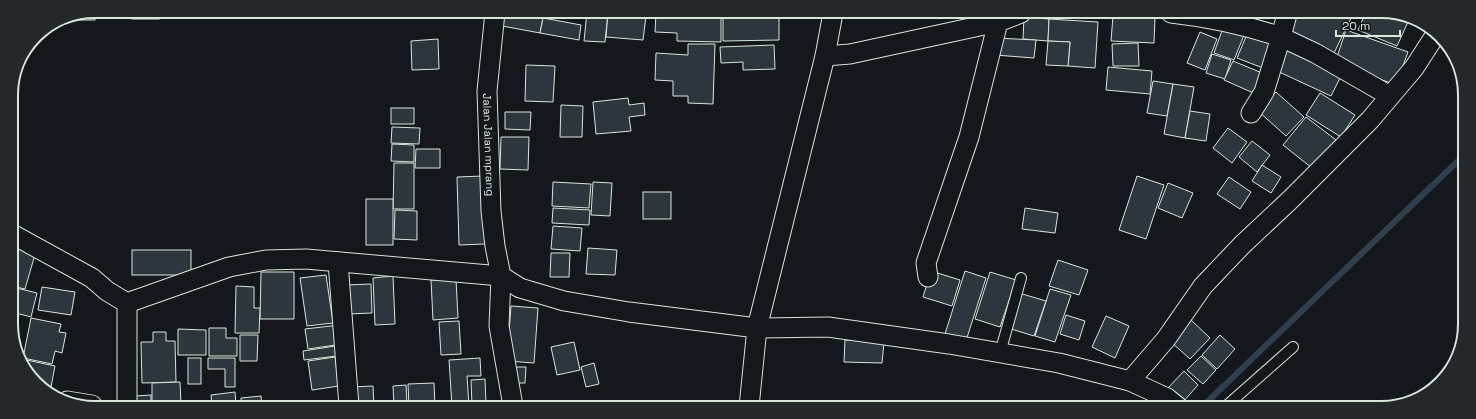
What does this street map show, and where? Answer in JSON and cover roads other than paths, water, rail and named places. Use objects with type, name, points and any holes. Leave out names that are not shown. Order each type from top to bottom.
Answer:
[{"type":"street","name":"Jalan Jalan mprang","points":[[493,18],[487,91],[491,211],[495,246],[501,276],[499,326],[513,401]]},
{"type":"street","points":[[750,401],[757,328],[825,56],[831,18]]},
{"type":"street","points":[[825,56],[850,54],[998,22],[1008,18]]},
{"type":"street","points":[[1202,18],[1256,29],[1281,37],[1315,53],[1390,96]]},
{"type":"street","points":[[1251,113],[1264,92],[1286,18]]},
{"type":"street","points":[[928,277],[926,263],[968,138],[998,22]]},
{"type":"street","points":[[1130,381],[1166,339],[1203,286],[1242,245],[1290,200],[1370,120],[1414,68],[1433,38]]},
{"type":"street","points":[[18,237],[92,278],[107,291],[127,303],[229,267],[266,260],[306,259],[501,276],[520,288],[564,300],[629,312],[757,328],[828,327],[1000,352],[1058,363],[1130,381],[1171,401]]},
{"type":"street","points":[[338,262],[349,401]]},
{"type":"street","points":[[127,303],[127,401]]},
{"type":"lane","points":[[1000,352],[1021,278]]},
{"type":"lane","points":[[1232,401],[1293,347]]},
{"type":"waterway","points":[[1208,401],[1458,161]]}]
